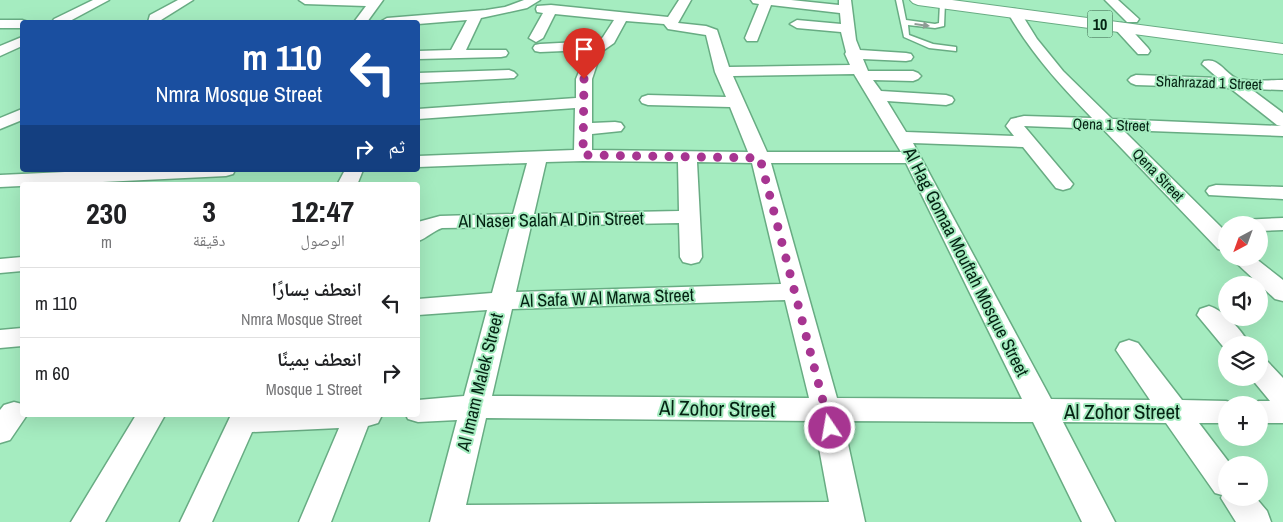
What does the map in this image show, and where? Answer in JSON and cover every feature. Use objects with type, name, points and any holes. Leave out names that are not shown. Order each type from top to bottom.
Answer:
[{"type":"main road","name":"10","points":[[918,0],[1012,6]]},
{"type":"main road","name":"10","points":[[983,0],[1283,49]]},
{"type":"main road","name":"10","points":[[1127,23],[1283,39]]},
{"type":"street","points":[[63,20],[103,0]]},
{"type":"street","points":[[154,20],[187,0]]},
{"type":"street","points":[[305,0],[376,1]]},
{"type":"street","points":[[446,521],[848,519],[826,410],[760,158],[723,72],[712,33],[706,30],[671,25],[685,0]]},
{"type":"street","points":[[752,38],[764,0],[847,13]]},
{"type":"street","points":[[1111,0],[1143,51]]},
{"type":"street","points":[[362,20],[376,1]]},
{"type":"street","points":[[409,20],[499,12],[522,6],[543,6],[672,21]]},
{"type":"street","points":[[543,6],[538,43],[602,45]]},
{"type":"street","name":"Qena Street","points":[[1012,6],[1043,56],[1218,236]]},
{"type":"street","points":[[798,24],[847,13]]},
{"type":"street","name":"Al Hag Gomaa Mouftah Mosque Street","points":[[847,13],[858,66],[913,157],[1099,522]]},
{"type":"street","points":[[423,78],[450,54],[476,14]]},
{"type":"street","points":[[583,155],[584,79],[595,50],[609,40],[622,16]]},
{"type":"street","points":[[0,24],[20,24]]},
{"type":"street","points":[[0,52],[20,41]]},
{"type":"street","points":[[420,54],[502,53]]},
{"type":"street","points":[[723,72],[858,66],[906,57]]},
{"type":"street","points":[[0,58],[20,58]]},
{"type":"street","points":[[1209,64],[1283,121]]},
{"type":"street","points":[[858,66],[913,76]]},
{"type":"street","points":[[423,78],[509,75]]},
{"type":"street","name":"Shahrazad 1 Street","points":[[1136,80],[1283,85]]},
{"type":"street","points":[[876,96],[946,100]]},
{"type":"street","points":[[648,100],[735,102]]},
{"type":"street","points":[[420,114],[584,102]]},
{"type":"street","points":[[0,125],[20,115]]},
{"type":"street","name":"Qena 1 Street","points":[[1063,184],[1027,142],[1015,126],[1017,123],[1024,121],[1283,131]]},
{"type":"street","points":[[0,125],[20,125]]},
{"type":"street","points":[[584,129],[615,127]]},
{"type":"street","points":[[901,137],[1027,142]]},
{"type":"street","points":[[420,160],[583,155],[760,158],[913,157]]},
{"type":"street","name":"Al Imam Malek Street","points":[[446,521],[538,156]]},
{"type":"street","points":[[687,156],[691,257]]},
{"type":"street","points":[[0,181],[206,173]]},
{"type":"street","points":[[1216,191],[1282,194]]},
{"type":"street","name":"Al Naser Salah Al Din Street","points":[[420,232],[425,227],[440,222],[689,218]]},
{"type":"street","points":[[1268,224],[1283,224]]},
{"type":"street","points":[[0,266],[20,264]]},
{"type":"street","points":[[1251,266],[1283,293]]},
{"type":"street","name":"Al Safa W Al Marwa Street","points":[[420,307],[500,301],[796,292]]},
{"type":"street","points":[[1209,315],[1229,336]]},
{"type":"street","points":[[0,339],[20,337]]},
{"type":"street","points":[[1129,350],[1218,472]]},
{"type":"street","points":[[1268,379],[1283,396]]},
{"type":"street","name":"Al Zohor Street","points":[[420,411],[474,407],[1218,412]]},
{"type":"street","points":[[1268,412],[1283,412]]},
{"type":"street","points":[[87,522],[150,417]]},
{"type":"street","points":[[196,522],[244,418],[284,417]]},
{"type":"street","points":[[315,522],[362,417]]},
{"type":"street","points":[[1243,506],[1255,522]]},
{"type":"lane","points":[[899,0],[906,36],[932,46],[953,49]]},
{"type":"lane","points":[[904,22],[934,26],[942,25],[943,3]]},
{"type":"route","points":[[584,79],[583,155],[760,158],[830,428]]}]
